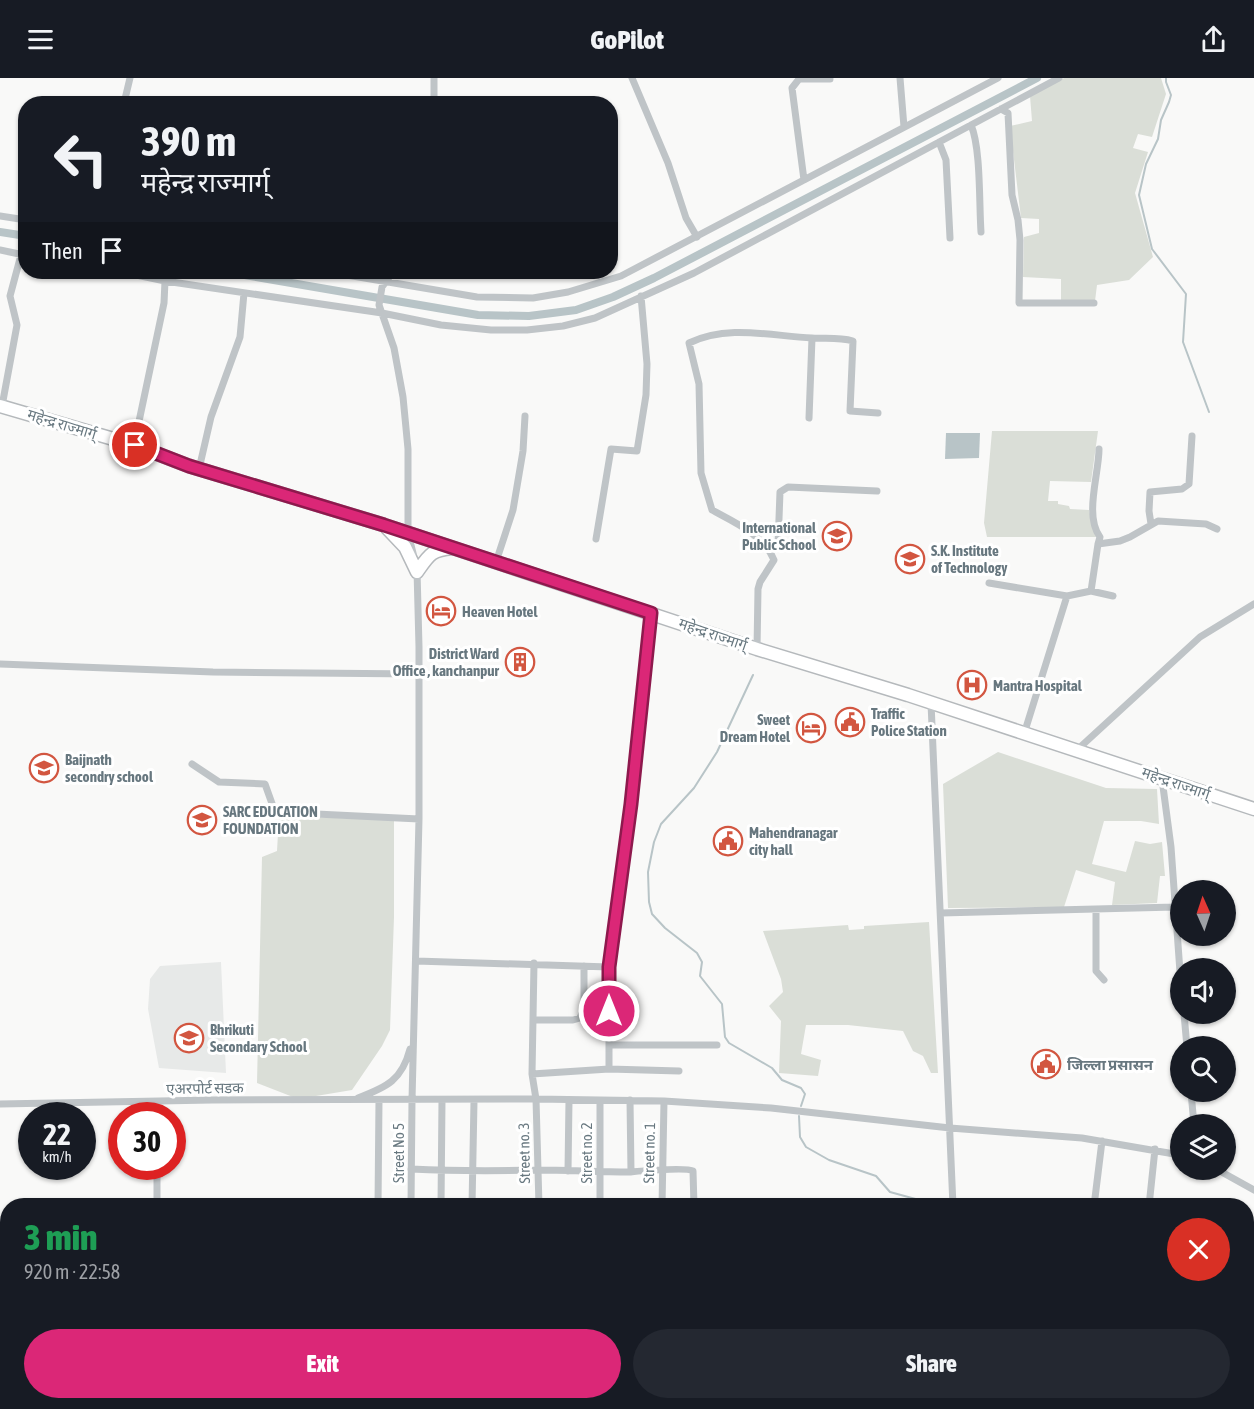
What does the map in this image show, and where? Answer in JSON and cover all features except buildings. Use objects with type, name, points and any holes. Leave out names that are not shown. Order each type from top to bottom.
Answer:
[{"type":"highway","name":"महेन्द्र राज्मार्ग्","points":[[1,406],[135,445],[199,469],[384,525],[757,649],[1077,750],[1254,809]]},
{"type":"highway","points":[[384,525],[405,547],[417,572],[430,553],[439,549],[453,548]]},
{"type":"street","points":[[127,96],[130,78]]},
{"type":"street","points":[[434,78],[434,96]]},
{"type":"street","points":[[632,78],[668,163],[686,218],[697,237]]},
{"type":"street","points":[[900,78],[904,127]]},
{"type":"street","points":[[618,277],[998,78]]},
{"type":"street","points":[[155,279],[244,293],[380,309],[441,325],[491,330],[527,330],[563,326],[595,318],[694,273],[1059,78]]},
{"type":"street","points":[[804,180],[792,87],[799,79],[830,79]]},
{"type":"street","points":[[1000,109],[1008,113],[1012,195],[1018,220],[1019,303],[1094,303]]},
{"type":"street","points":[[971,125],[977,161],[981,232]]},
{"type":"street","points":[[939,142],[946,159],[950,238]]},
{"type":"street","points":[[0,216],[18,219]]},
{"type":"street","points":[[0,250],[18,253]]},
{"type":"street","points":[[1,406],[17,325],[10,296],[18,270]]},
{"type":"street","points":[[370,279],[477,297],[533,298],[568,292],[611,279]]},
{"type":"street","points":[[353,1100],[393,1081],[406,1063],[413,1035],[418,819],[417,572],[408,533],[408,449],[403,397],[394,348],[380,309],[381,292],[390,279]]},
{"type":"street","points":[[135,445],[164,303],[165,281]]},
{"type":"street","points":[[199,469],[211,417],[240,337],[244,293]]},
{"type":"street","points":[[596,539],[611,449],[637,451],[646,395],[647,364],[641,296]]},
{"type":"street","points":[[757,649],[758,588],[774,560],[771,552],[746,528],[712,510],[701,473],[699,384],[689,343],[701,337],[748,331],[812,338],[843,338],[853,341],[855,349],[850,411],[878,413]]},
{"type":"street","points":[[809,418],[812,338]]},
{"type":"street","points":[[496,562],[513,510],[523,451],[525,416]]},
{"type":"street","points":[[1151,524],[1150,492],[1182,489],[1189,484],[1192,436]]},
{"type":"street","points":[[1091,591],[1100,537],[1095,530],[1094,521],[1095,472],[1099,461],[1099,449]]},
{"type":"street","points":[[771,552],[778,545],[780,492],[788,487],[877,491]]},
{"type":"street","points":[[1098,544],[1120,541],[1158,521],[1206,524],[1217,529]]},
{"type":"street","points":[[989,583],[1067,596],[1091,591],[1113,596]]},
{"type":"street","points":[[1024,734],[1067,596]]},
{"type":"street","points":[[1077,750],[1200,637],[1254,604]]},
{"type":"street","points":[[609,1069],[609,967],[631,804],[651,613]]},
{"type":"street","points":[[0,664],[213,672],[419,674]]},
{"type":"street","points":[[930,703],[953,1198]]},
{"type":"street","points":[[192,764],[219,782],[265,784],[275,812],[418,819]]},
{"type":"street","points":[[1162,779],[1173,880]]},
{"type":"street","points":[[941,913],[1170,907]]},
{"type":"street","points":[[1096,909],[1096,971],[1104,980]]},
{"type":"street","points":[[416,961],[609,967]]},
{"type":"street","name":"Street no. 3","points":[[534,963],[532,1074],[536,1100],[539,1198]]},
{"type":"street","points":[[533,1020],[580,1018],[584,1009],[584,966]]},
{"type":"street","name":"Street No 5","points":[[411,1198],[413,1035]]},
{"type":"street","points":[[609,1045],[717,1045]]},
{"type":"street","points":[[532,1074],[609,1069],[679,1071]]},
{"type":"street","points":[[378,1198],[379,1100]]},
{"type":"street","points":[[441,1198],[442,1100]]},
{"type":"street","points":[[568,1171],[569,1100]]},
{"type":"street","name":"Street no. 2","points":[[600,1100],[600,1198]]},
{"type":"street","points":[[630,1100],[631,1172]]},
{"type":"street","points":[[472,1198],[474,1101]]},
{"type":"street","name":"एअरपोर्ट सडक","points":[[155,1102],[664,1101],[771,1108],[950,1128],[1102,1141],[1170,1153]]},
{"type":"street","name":"Street no. 1","points":[[662,1198],[664,1101]]},
{"type":"street","name":"एअरपोर्ट सडक","points":[[0,1104],[108,1103]]},
{"type":"street","points":[[1095,1198],[1102,1141]]},
{"type":"street","points":[[1150,1198],[1155,1149]]},
{"type":"street","points":[[411,1169],[473,1172],[538,1170],[631,1172],[689,1168],[693,1171],[694,1198]]},
{"type":"street","points":[[157,1180],[158,1198]]},
{"type":"street","points":[[1236,1180],[1254,1190]]},
{"type":"shaded area","points":[[1064,78],[1161,78],[1166,94],[1152,137],[1138,134],[1133,148],[1148,152],[1135,193],[1153,257],[1129,280],[1097,285],[1095,301],[1061,301],[1061,279],[1023,277],[1024,237],[1039,233],[1039,219],[1021,218],[1010,126],[1032,121],[1030,96]]},
{"type":"shaded area","points":[[992,431],[1098,431],[1091,482],[1050,481],[1048,501],[1058,501],[1058,504],[1069,506],[1070,509],[1089,510],[1096,537],[987,537],[984,523]]},
{"type":"shaded area","points":[[946,433],[980,433],[979,458],[945,459]]},
{"type":"shaded area","points":[[998,752],[1106,788],[1157,789],[1159,824],[1141,821],[1104,821],[1092,864],[1126,872],[1135,841],[1150,844],[1162,842],[1165,876],[1160,876],[1157,903],[1112,905],[1115,882],[1076,870],[1064,907],[948,908],[943,784]]},
{"type":"shaded area","points":[[279,816],[394,820],[394,917],[390,1030],[382,1046],[352,1090],[304,1098],[293,1097],[257,1083],[262,857],[277,851]]},
{"type":"shaded area","points":[[929,922],[938,1073],[931,1073],[923,1056],[913,1051],[903,1031],[848,1025],[806,1025],[801,1054],[821,1060],[818,1076],[779,1073],[781,1021],[769,1006],[783,992],[781,979],[763,931],[848,925],[849,930],[864,929],[864,926]]},
{"type":"shaded area","name":"Bhrikuti Secondary School","points":[[221,962],[226,1073],[159,1068],[148,1009],[150,979],[160,966]]},
{"type":"waterway","points":[[268,279],[478,315],[529,316],[576,310],[613,297],[654,278],[1037,78]]},
{"type":"waterway","points":[[1166,78],[1171,95],[1161,120],[1158,139],[1146,164],[1139,195],[1152,249],[1186,294],[1183,342],[1209,412]]},
{"type":"waterway","points":[[0,232],[18,235]]},
{"type":"waterway","points":[[753,675],[717,752],[694,788],[661,824],[654,842],[648,872],[649,902],[652,914],[665,928],[697,953],[702,962],[700,976],[722,1004],[725,1037],[729,1043],[772,1068],[782,1080],[801,1088],[805,1094],[801,1106]]},
{"type":"waterway","points":[[799,1116],[800,1137],[806,1147],[829,1160],[876,1176],[890,1192],[912,1198]]},
{"type":"place","name":"International Public School","points":[[837,536]]},
{"type":"place","name":"S.K. Institute of Technology","points":[[910,559]]},
{"type":"place","name":"Heaven Hotel","points":[[441,611]]},
{"type":"place","name":"District Ward Office , kanchanpur","points":[[520,662]]},
{"type":"place","name":"Mantra Hospital","points":[[972,685]]},
{"type":"place","name":"Traffic Police Station","points":[[850,722]]},
{"type":"place","name":"Sweet Dream Hotel","points":[[811,728]]},
{"type":"place","name":"Baijnath secondry school","points":[[44,768]]},
{"type":"place","name":"SARC EDUCATION FOUNDATION","points":[[202,820]]},
{"type":"place","name":"Mahendranagar city hall","points":[[728,841]]},
{"type":"place","name":"Bhrikuti Secondary School","points":[[189,1038]]},
{"type":"place","name":"जिल्ला प्रसासन","points":[[1046,1064]]},
{"type":"route","points":[[135,445],[189,466],[384,525],[651,613],[631,804],[609,967],[609,1011]]}]
